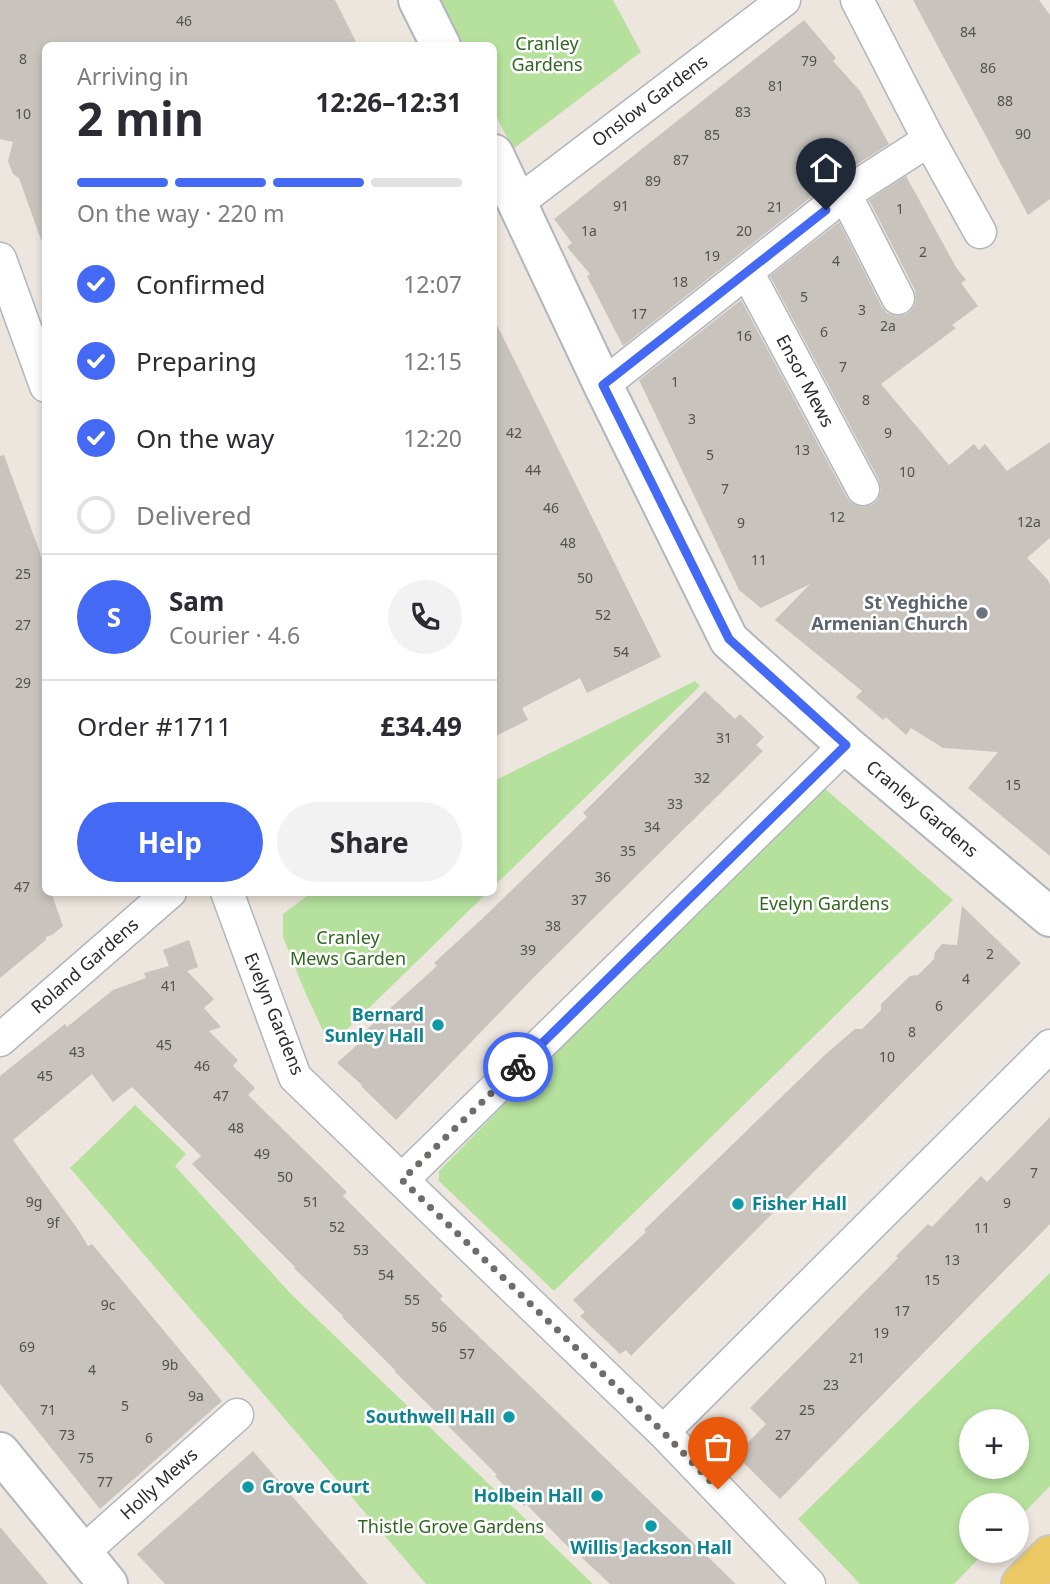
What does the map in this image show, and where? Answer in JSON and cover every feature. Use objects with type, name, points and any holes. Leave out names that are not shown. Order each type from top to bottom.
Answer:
[{"type":"main road","points":[[1021,1584],[1050,1555]]},
{"type":"street","points":[[418,0],[439,42]]},
{"type":"street","name":"Onslow Gardens","points":[[517,203],[784,0]]},
{"type":"street","points":[[857,0],[980,232]]},
{"type":"street","points":[[603,385],[845,194],[929,140]]},
{"type":"street","name":"Cranley Gardens","points":[[497,160],[603,385],[729,639],[846,745],[1050,917]]},
{"type":"street","points":[[845,194],[898,298]]},
{"type":"street","points":[[0,259],[42,375]]},
{"type":"street","name":"Ensor Mews","points":[[747,272],[863,489]]},
{"type":"street","points":[[402,1180],[846,745]]},
{"type":"street","name":"Roland Gardens","points":[[0,1041],[165,896]]},
{"type":"street","name":"Evelyn Gardens","points":[[228,896],[295,1077],[663,1432],[809,1584]]},
{"type":"street","points":[[663,1432],[1050,1046]]},
{"type":"street","name":"Holly Mews","points":[[82,1553],[237,1415]]},
{"type":"street","points":[[0,1451],[108,1584]]},
{"type":"green space","name":"Cranley Gardens","points":[[436,0],[613,0],[641,52],[513,149],[497,118],[497,42],[458,42]]},
{"type":"green space","points":[[695,681],[700,686],[497,883],[497,780]]},
{"type":"green space","name":"Evelyn Gardens","points":[[823,787],[953,900],[554,1291],[439,1181],[439,1171],[815,788]]},
{"type":"green space","name":"Cranley Mews Garden","points":[[307,896],[484,896],[330,1046],[283,937],[283,914]]},
{"type":"green space","name":"Thistle Grove Gardens","points":[[135,1105],[186,1154],[175,1166],[290,1293],[593,1584],[426,1584],[70,1168]]},
{"type":"green space","points":[[1050,1273],[1050,1486],[1029,1508],[1029,1493],[959,1493],[959,1563],[974,1563],[954,1584],[860,1584],[798,1519]]},
{"type":"building","points":[[0,0],[335,0],[356,42],[42,42],[42,240],[19,178],[13,174],[8,161],[13,142],[0,139]]},
{"type":"building","points":[[913,0],[1039,0],[1050,15],[1050,199],[1028,215]]},
{"type":"building","points":[[804,20],[836,58],[833,61],[860,91],[889,144],[834,179],[623,346],[587,276],[590,274],[567,247],[572,243],[554,219]]},
{"type":"building","points":[[906,176],[956,267],[966,280],[961,283],[978,306],[952,325],[956,328],[881,384],[949,465],[974,444],[979,450],[985,444],[1007,471],[1050,442],[1050,538],[1027,558],[1050,585],[1050,856],[968,788],[998,752],[943,748],[911,728],[906,735],[886,717],[883,720],[856,697],[862,691],[775,620],[810,584],[761,608],[739,590],[639,380],[741,300],[847,498],[862,507],[872,505],[881,490],[879,480],[770,276],[839,222],[882,307],[887,313],[896,316],[907,314],[914,307],[915,290],[869,200]]},
{"type":"building","points":[[497,325],[661,657],[587,693],[580,678],[522,708],[528,720],[497,736]]},
{"type":"building","points":[[4,455],[42,558],[42,896],[52,896],[63,926],[46,937],[46,940],[0,978],[0,456]]},
{"type":"building","points":[[705,691],[735,719],[740,714],[764,737],[756,745],[763,751],[532,979],[396,1120],[337,1063],[358,1044],[355,1040],[437,966],[434,963],[587,817],[583,813]]},
{"type":"building","name":"Fisher Hall","points":[[962,906],[1021,963],[631,1356],[626,1350],[620,1354],[580,1316],[585,1312],[573,1300],[646,1232],[644,1230],[827,1053],[855,1029],[862,1029],[881,1010],[881,1004],[910,976],[918,975],[934,959],[935,952],[942,944],[957,945]]},
{"type":"building","points":[[189,940],[198,967],[187,971],[214,999],[204,1008],[221,1027],[209,1031],[238,1060],[233,1066],[255,1088],[248,1095],[347,1192],[343,1196],[443,1296],[440,1299],[736,1584],[610,1584],[509,1491],[448,1424],[192,1164],[201,1156],[132,1087],[113,1102],[92,1074],[13,1140],[88,1246],[92,1244],[222,1401],[100,1509],[0,1384],[0,1076],[113,990],[146,978],[144,973],[169,966],[163,950]]},
{"type":"building","points":[[1050,1117],[1050,1224],[780,1499],[736,1455],[766,1424],[750,1408],[928,1224],[932,1227],[981,1176],[987,1182]]},
{"type":"building","name":"Grove Court","points":[[253,1451],[368,1584],[165,1584],[137,1554]]},
{"type":"building","points":[[0,1527],[48,1584],[0,1584]]},
{"type":"way so far","points":[[518,1067],[402,1180],[663,1432],[718,1489]]},
{"type":"place","name":"St Yeghiche Armenian Church","points":[[982,613]]},
{"type":"place","name":"Bernard Sunley Hall","points":[[438,1025]]},
{"type":"place","name":"Fisher Hall","points":[[738,1204]]},
{"type":"place","name":"Southwell Hall","points":[[509,1417]]},
{"type":"place","name":"Grove Court","points":[[248,1487]]},
{"type":"place","name":"Holbein Hall","points":[[597,1496]]},
{"type":"place","name":"Willis Jackson Hall","points":[[651,1526]]},
{"type":"route","points":[[518,1067],[846,745],[729,639],[603,385],[826,210]]}]
